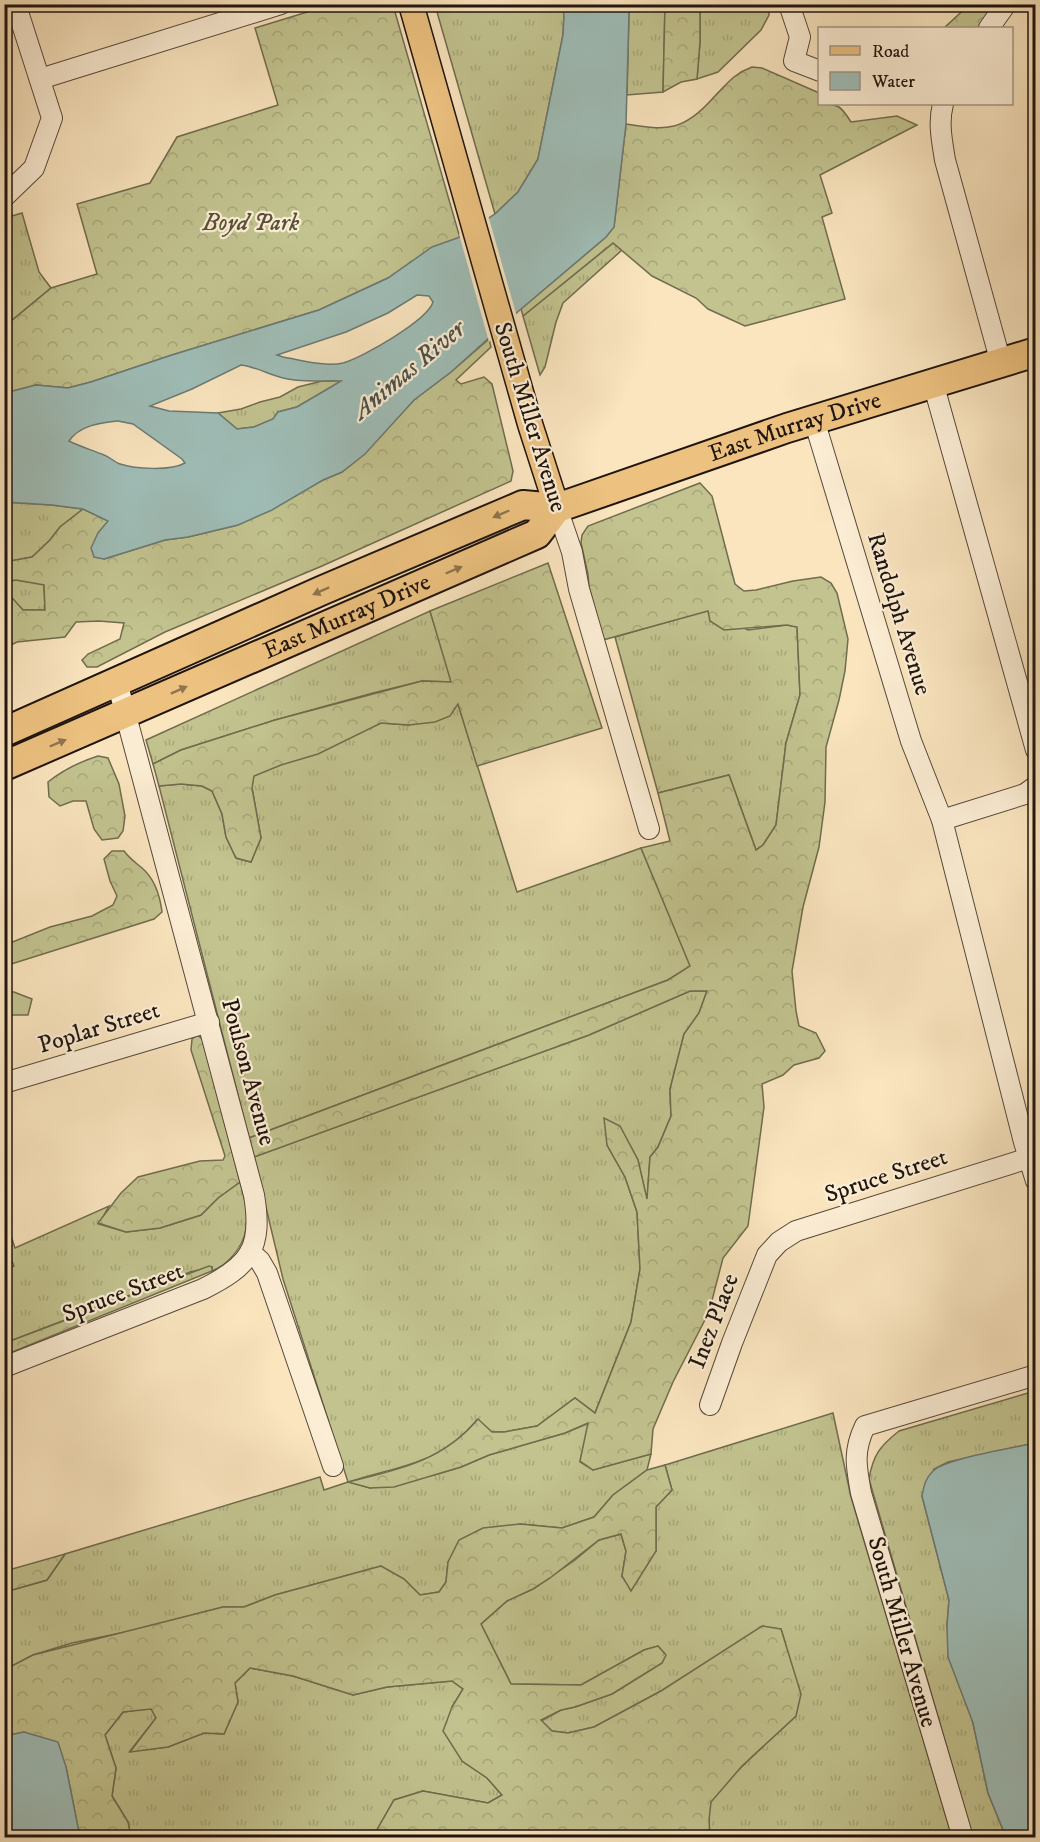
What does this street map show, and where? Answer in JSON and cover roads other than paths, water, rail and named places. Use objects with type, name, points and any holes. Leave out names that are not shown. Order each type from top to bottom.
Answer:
[{"type":"highway","name":"East Murray Drive","points":[[4,732],[323,590],[523,505],[557,508],[814,420],[1035,352]]},
{"type":"highway","name":"East Murray Drive","points":[[4,766],[537,534],[557,508]]},
{"type":"main road","name":"South Miller Avenue","points":[[411,4],[530,424],[557,508]]},
{"type":"street","points":[[4,197],[34,168],[52,118],[14,4]]},
{"type":"street","points":[[40,79],[281,4]]},
{"type":"street","points":[[789,4],[800,37],[794,61],[818,70]]},
{"type":"street","points":[[990,27],[1006,4]]},
{"type":"street","points":[[943,105],[940,115],[945,160],[1001,363]]},
{"type":"street","points":[[933,383],[1035,750]]},
{"type":"street","name":"Randolph Avenue","points":[[814,420],[911,741],[942,820],[1033,1167]]},
{"type":"street","name":"South Miller Avenue","points":[[557,508],[572,552],[579,588],[649,829]]},
{"type":"street","name":"Poulson Avenue","points":[[117,682],[254,1194],[258,1214],[256,1236],[250,1252]]},
{"type":"street","points":[[942,820],[1025,794],[1035,786]]},
{"type":"street","name":"Poplar Street","points":[[4,1083],[209,1022]]},
{"type":"street","name":"Spruce Street","points":[[767,1255],[779,1242],[796,1232],[1033,1167]]},
{"type":"street","points":[[250,1252],[260,1261],[267,1273],[333,1466]]},
{"type":"street","name":"Spruce Street","points":[[4,1367],[203,1289],[234,1272],[243,1264],[250,1252]]},
{"type":"street","name":"Inez Place","points":[[710,1405],[767,1255]]},
{"type":"street","name":"South Miller Avenue","points":[[963,1838],[861,1493],[855,1455],[858,1439],[865,1426],[1035,1375]]},
{"type":"water","name":"Animas River","points":[[563,5],[637,5],[629,13],[626,124],[614,227],[606,237],[451,372],[414,400],[365,454],[342,472],[323,480],[272,510],[238,525],[165,540],[104,559],[94,557],[91,548],[98,533],[108,521],[83,509],[5,502],[5,393],[36,385],[68,388],[91,382],[319,310],[388,278],[432,247],[460,237],[495,214],[518,192],[538,159],[563,35]],"holes":[[[417,295],[429,296],[433,302],[428,310],[407,328],[352,360],[329,364],[277,355],[346,332],[388,313]],[[241,365],[290,380],[341,381],[297,407],[278,412],[273,419],[254,427],[237,429],[218,413],[169,411],[150,406]],[[118,421],[133,424],[185,463],[162,468],[127,466],[69,441],[79,431],[97,424]]]},
{"type":"water","points":[[1035,1443],[1035,1837],[1006,1837],[988,1793],[973,1723],[948,1657],[949,1600],[922,1496],[928,1477],[940,1466],[965,1458]]},
{"type":"water","points":[[24,1732],[58,1742],[66,1767],[80,1837],[5,1837],[5,1736]]},
{"type":"park label","name":"Boyd Park","points":[[251,223]]}]
